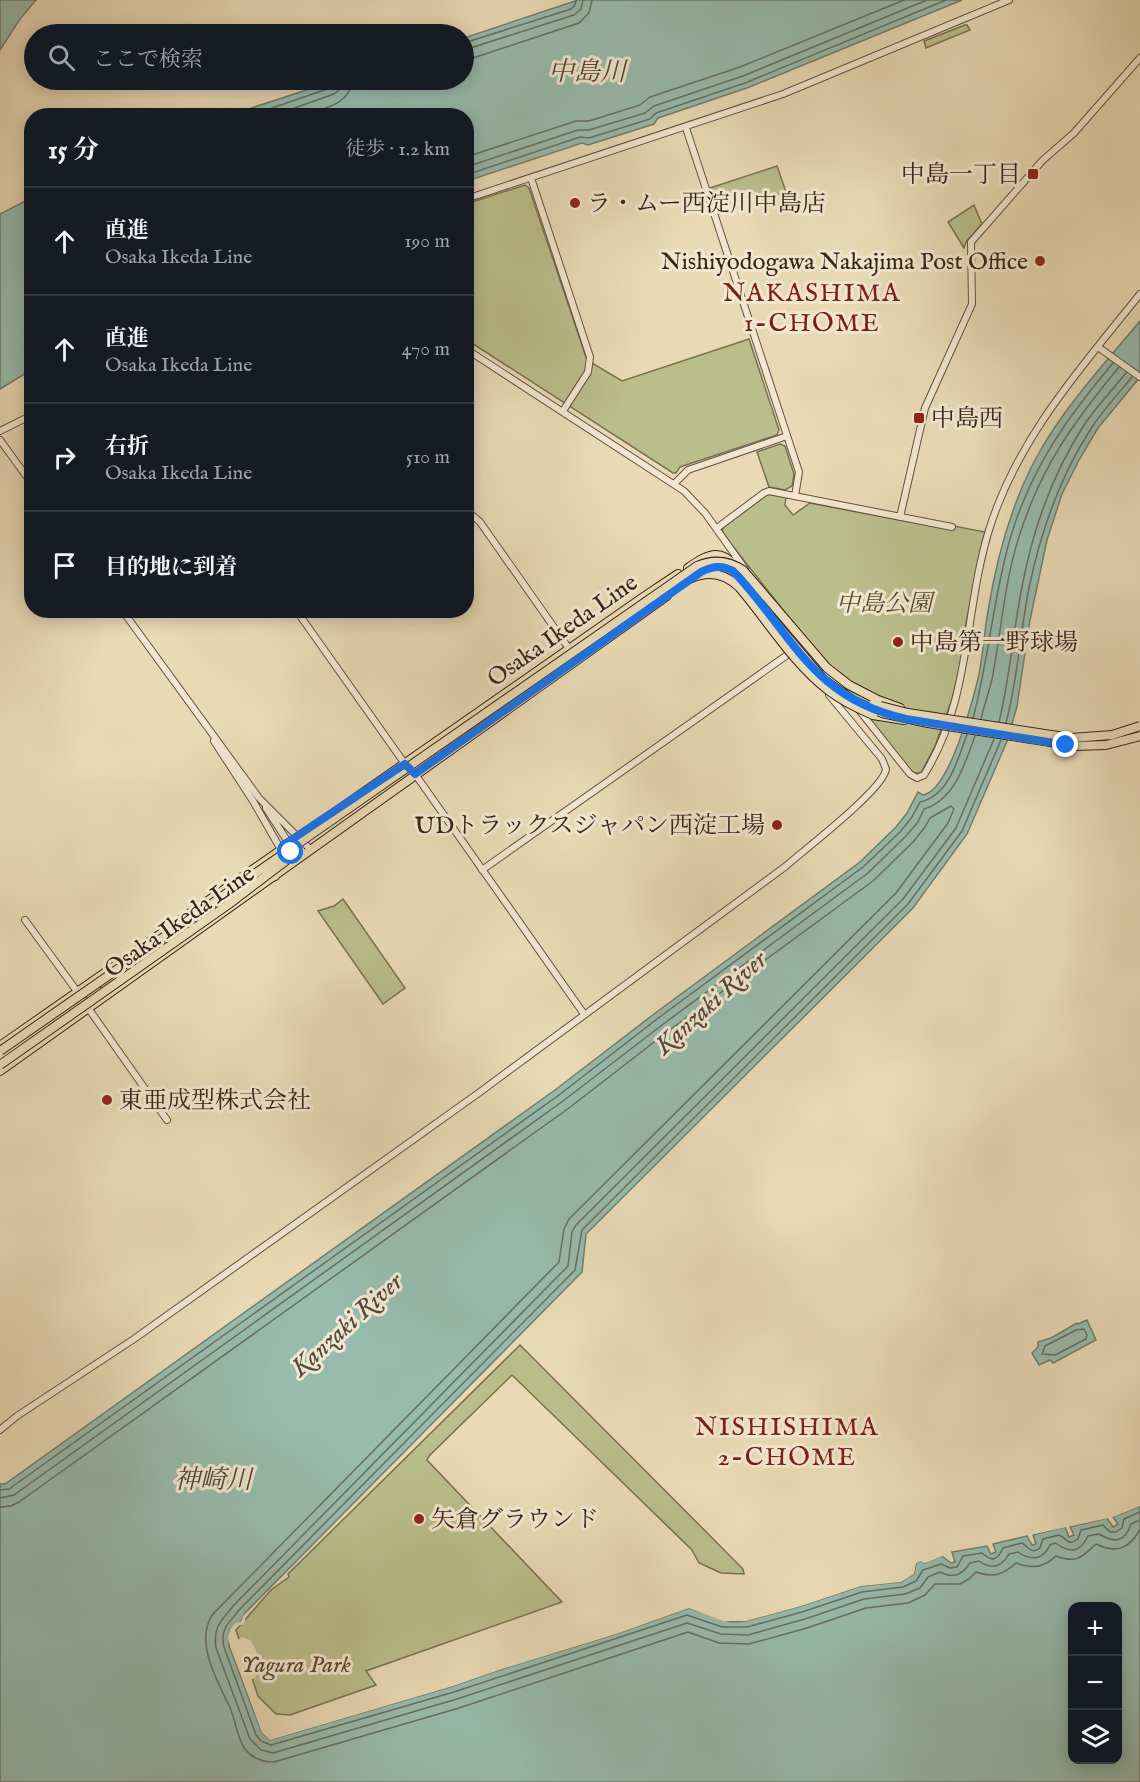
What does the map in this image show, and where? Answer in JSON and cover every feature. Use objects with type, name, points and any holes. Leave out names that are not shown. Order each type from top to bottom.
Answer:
[{"type":"highway","points":[[0,1051],[674,580],[703,563],[726,562],[744,570],[821,662],[849,685],[893,706],[931,720]]},
{"type":"highway","points":[[0,1057],[45,1030],[230,904],[352,813],[692,577],[710,574],[732,580],[806,669],[828,690],[845,702],[881,717],[931,720]]},
{"type":"highway","points":[[0,1065],[89,996],[234,894],[249,884],[275,876]]},
{"type":"highway","points":[[45,1030],[83,1000]]},
{"type":"main road","name":"Osaka Ikeda Line","points":[[0,1046],[288,842],[405,764],[700,559],[711,555],[722,555],[732,561],[772,614]]},
{"type":"main road","name":"Osaka Ikeda Line","points":[[0,1071],[415,774],[701,572],[711,568],[725,567],[733,571],[815,664],[836,684],[867,702],[931,720],[1076,746],[1106,746],[1140,736]]},
{"type":"main road","name":"Osaka Ikeda Line","points":[[931,720],[1071,738],[1112,735],[1140,726]]},
{"type":"street","points":[[474,196],[783,94],[1009,0]]},
{"type":"street","points":[[900,517],[925,408],[972,304],[971,242],[1043,160],[1074,133],[1140,58]]},
{"type":"street","points":[[686,128],[799,472],[795,496]]},
{"type":"street","points":[[531,178],[590,357],[588,372],[563,411]]},
{"type":"street","points":[[474,354],[674,484],[700,507],[755,583],[910,774],[914,777],[922,777],[936,752],[955,705],[963,674],[969,623],[982,560],[1000,502],[1012,474],[1046,413],[1100,348],[1140,294]]},
{"type":"street","points":[[1100,348],[1140,376]]},
{"type":"street","points":[[0,431],[24,419]]},
{"type":"street","points":[[674,484],[688,470],[787,436]]},
{"type":"street","points":[[0,440],[24,473]]},
{"type":"street","points":[[717,528],[765,492],[771,491],[952,527]]},
{"type":"street","points":[[474,517],[480,522],[577,660]]},
{"type":"street","points":[[0,1430],[17,1416],[134,1339],[480,1092],[786,866],[829,830],[884,778],[886,769],[882,759],[836,701],[810,678],[744,594]]},
{"type":"street","points":[[128,618],[259,798],[288,842],[291,856],[285,869]]},
{"type":"street","points":[[302,618],[584,1014]]},
{"type":"street","points":[[482,870],[790,653]]},
{"type":"street","points":[[201,720],[280,848]]},
{"type":"street","points":[[259,798],[310,849]]},
{"type":"street","points":[[25,920],[167,1120]]},
{"type":"green space","points":[[965,25],[970,30],[926,48],[924,41]]},
{"type":"green space","points":[[777,166],[786,192],[719,214],[710,188]]},
{"type":"green space","points":[[525,185],[529,188],[587,360],[622,381],[749,339],[779,430],[777,435],[680,467],[676,473],[673,473],[474,345],[474,201]]},
{"type":"green space","points":[[974,205],[982,224],[966,242],[964,248],[948,222]]},
{"type":"green space","points":[[780,444],[785,446],[794,474],[792,486],[785,490],[769,487],[757,452]]},
{"type":"green space","name":"中島公園","points":[[768,494],[786,497],[785,505],[793,515],[810,503],[953,530],[954,526],[985,532],[952,699],[935,746],[921,773],[912,773],[722,531],[724,527]]},
{"type":"green space","points":[[343,899],[405,988],[383,1004],[318,911],[334,906]]},
{"type":"green space","name":"Yagura Park","points":[[520,1345],[743,1569],[744,1574],[721,1573],[699,1563],[692,1550],[512,1375],[427,1460],[562,1602],[366,1671],[376,1685],[290,1715],[276,1714],[258,1696],[236,1630],[271,1590],[289,1577],[288,1574]]},
{"type":"water","points":[[0,0],[36,0],[20,19],[0,50]]},
{"type":"water","name":"中島川","points":[[578,0],[962,0],[747,88],[658,118],[654,124],[588,145],[582,143],[474,179],[474,108],[251,108],[306,90],[474,90],[474,35]]},
{"type":"water","points":[[24,202],[24,374],[0,389],[0,214]]},
{"type":"water","points":[[1140,321],[1140,377],[1098,428],[1062,494],[1047,540],[1030,620],[1017,706],[1008,739],[967,834],[913,908],[586,1234],[582,1272],[244,1614],[241,1622],[230,1629],[229,1646],[262,1733],[270,1740],[453,1686],[689,1608],[731,1622],[746,1621],[861,1586],[901,1582],[914,1574],[916,1563],[921,1560],[924,1563],[942,1556],[951,1563],[955,1562],[952,1552],[987,1546],[991,1554],[996,1552],[993,1544],[1027,1536],[1032,1545],[1036,1544],[1033,1535],[1065,1527],[1069,1537],[1074,1535],[1070,1527],[1107,1518],[1113,1527],[1118,1524],[1113,1517],[1140,1506],[1140,1782],[0,1782],[0,1484],[5,1484],[555,1090],[860,862],[896,827],[907,813],[918,792],[923,795],[933,790],[950,763],[971,707],[980,671],[996,570],[1021,489],[1040,451],[1087,384]]},
{"type":"water","points":[[1087,1320],[1096,1340],[1053,1363],[1050,1360],[1039,1365],[1032,1353],[1038,1347],[1038,1342]]},
{"type":"pier","points":[[1140,1503],[1140,1506],[1113,1517],[1030,1535],[1032,1532],[1064,1524],[1067,1526],[1096,1517],[1109,1515],[1110,1517]]},
{"type":"pier","points":[[941,1553],[945,1555],[928,1562],[916,1563],[914,1574],[901,1582],[861,1586],[746,1621],[723,1621],[689,1608],[453,1686],[270,1740],[262,1733],[228,1639],[230,1629],[236,1623],[241,1622],[244,1614],[246,1616],[244,1624],[233,1630],[232,1645],[265,1732],[270,1736],[281,1734],[274,1733],[271,1729],[271,1725],[276,1722],[301,1718],[306,1721],[305,1727],[322,1722],[317,1717],[321,1711],[353,1701],[363,1704],[361,1711],[370,1709],[427,1691],[421,1685],[429,1679],[464,1669],[468,1672],[465,1679],[534,1657],[538,1655],[530,1654],[531,1646],[569,1634],[575,1637],[572,1644],[689,1605],[724,1618],[745,1618],[860,1583],[907,1577],[914,1570],[915,1560],[921,1557],[927,1560]]},
{"type":"pier","points":[[242,1637],[250,1640],[256,1650],[258,1673],[250,1680],[245,1678],[242,1664],[235,1651],[234,1643]]},
{"type":"place","name":"中島一丁目","points":[[1033,174]]},
{"type":"place","name":"ラ・ムー西淀川中島店","points":[[575,203]]},
{"type":"place","name":"Nishiyodogawa Nakajima Post Office","points":[[1040,261]]},
{"type":"place","name":"中島西","points":[[919,418]]},
{"type":"place","name":"中島第一野球場","points":[[898,642]]},
{"type":"place","name":"UDトラックスジャパン西淀工場","points":[[777,825]]},
{"type":"place","name":"東亜成型株式会社","points":[[107,1100]]},
{"type":"place","name":"矢倉グラウンド","points":[[419,1519]]},
{"type":"district","name":"NAKASHIMA 1-CHOME","points":[[812,307]]},
{"type":"district","name":"NISHISHIMA 2-CHOME","points":[[787,1441]]},
{"type":"route","points":[[291,852],[288,842],[405,764],[415,774],[701,572],[714,567],[731,569],[815,672],[854,701],[882,713],[906,719],[1066,745]]},
{"type":"water label","name":"Kanzaki River","points":[[710,1002]]},
{"type":"water label","name":"Kanzaki River","points":[[346,1324]]},
{"type":"water label","name":"神崎川","points":[[213,1479]]}]
